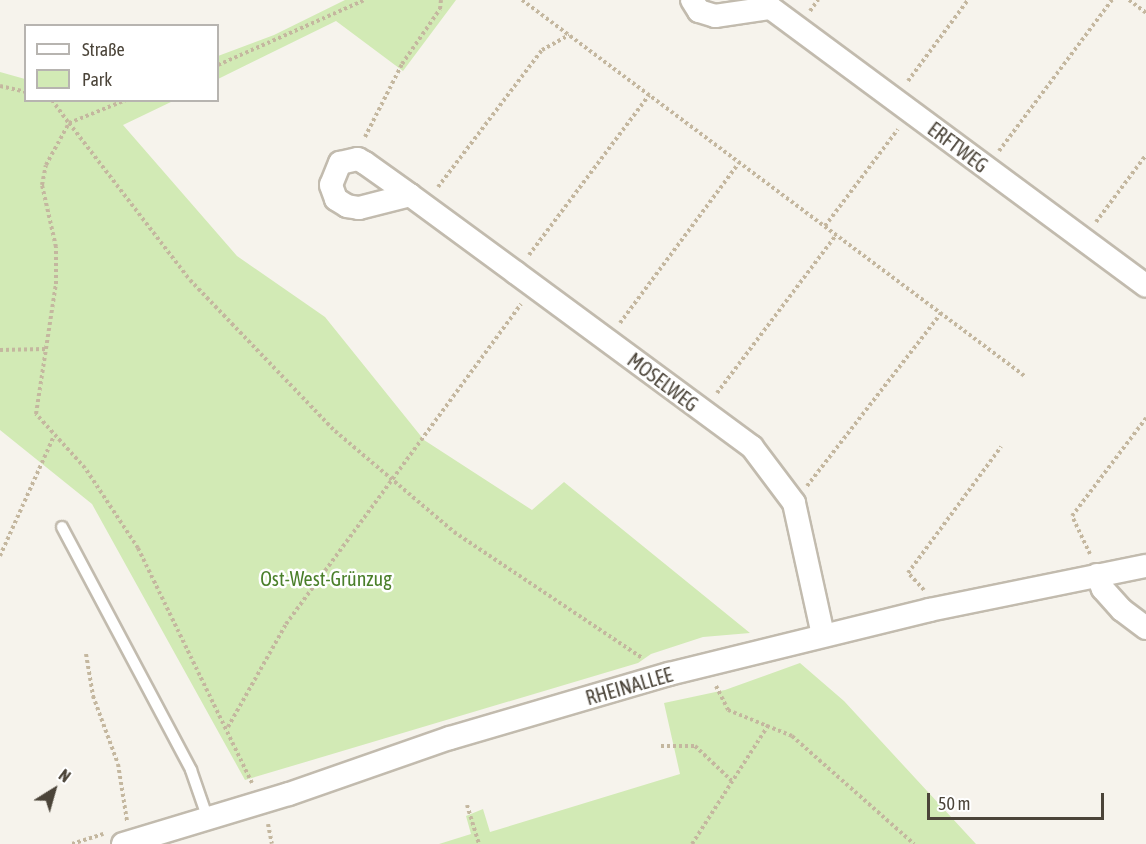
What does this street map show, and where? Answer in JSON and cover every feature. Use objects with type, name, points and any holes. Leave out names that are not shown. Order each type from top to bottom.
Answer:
[{"type":"street","name":"ERFTWEG","points":[[692,0],[699,11],[715,16],[765,4],[1146,286]]},
{"type":"street","name":"MOSELWEG","points":[[358,159],[752,447],[794,503],[823,635]]},
{"type":"street","points":[[358,159],[340,163],[334,173],[331,185],[336,199],[347,206],[359,208],[417,200]]},
{"type":"street","name":"RHEINALLEE","points":[[125,835],[208,819],[450,738],[708,664],[1095,568],[1146,566]]},
{"type":"street","points":[[1095,568],[1109,596],[1146,628]]},
{"type":"lane","points":[[63,527],[191,770],[208,819]]},
{"type":"path","points":[[219,65],[364,0]]},
{"type":"path","points":[[358,159],[394,78],[433,22],[441,0]]},
{"type":"path","points":[[522,0],[1026,377]]},
{"type":"path","points":[[825,227],[968,0]]},
{"type":"path","points":[[986,168],[1112,0]]},
{"type":"path","points":[[1129,0],[1146,13]]},
{"type":"path","points":[[417,200],[542,50],[569,35]]},
{"type":"path","points":[[0,86],[24,92]]},
{"type":"path","points":[[516,273],[649,94]]},
{"type":"path","points":[[53,102],[158,242],[227,322],[335,431],[391,481],[454,532],[637,652],[649,665]]},
{"type":"path","points":[[121,102],[69,123],[46,165],[42,185],[56,255],[55,292],[35,406],[38,420],[85,468],[126,526],[173,612],[228,727],[261,803]]},
{"type":"path","points":[[1083,239],[1146,155]]},
{"type":"path","points":[[607,340],[740,163]]},
{"type":"path","points":[[703,412],[836,235]]},
{"type":"path","points":[[228,727],[273,644],[534,287]]},
{"type":"path","points":[[794,503],[941,313]]},
{"type":"path","points":[[0,350],[45,348]]},
{"type":"path","points":[[1095,568],[1072,516],[1146,418]]},
{"type":"path","points":[[0,556],[54,436]]},
{"type":"path","points":[[929,610],[930,596],[908,573],[1001,447]]},
{"type":"path","points":[[86,654],[93,696],[118,764],[125,835]]},
{"type":"path","points":[[708,664],[728,710],[769,724],[792,736],[914,844]]},
{"type":"path","points":[[692,844],[730,780],[769,724]]},
{"type":"path","points":[[661,746],[695,746],[730,780]]},
{"type":"path","points":[[468,806],[479,844]]},
{"type":"green space","points":[[345,0],[456,0],[403,71],[336,21],[219,79],[219,56],[274,35]]},
{"type":"green space","name":"Ost-West-Grünzug","points":[[0,72],[24,79],[24,102],[171,102],[123,125],[237,256],[325,317],[424,440],[532,510],[564,482],[750,633],[703,637],[651,654],[638,663],[245,780],[92,504],[0,430]]},
{"type":"green space","points":[[800,663],[844,701],[976,844],[439,844],[471,834],[466,816],[483,809],[490,832],[680,774],[664,703],[725,690]]}]
